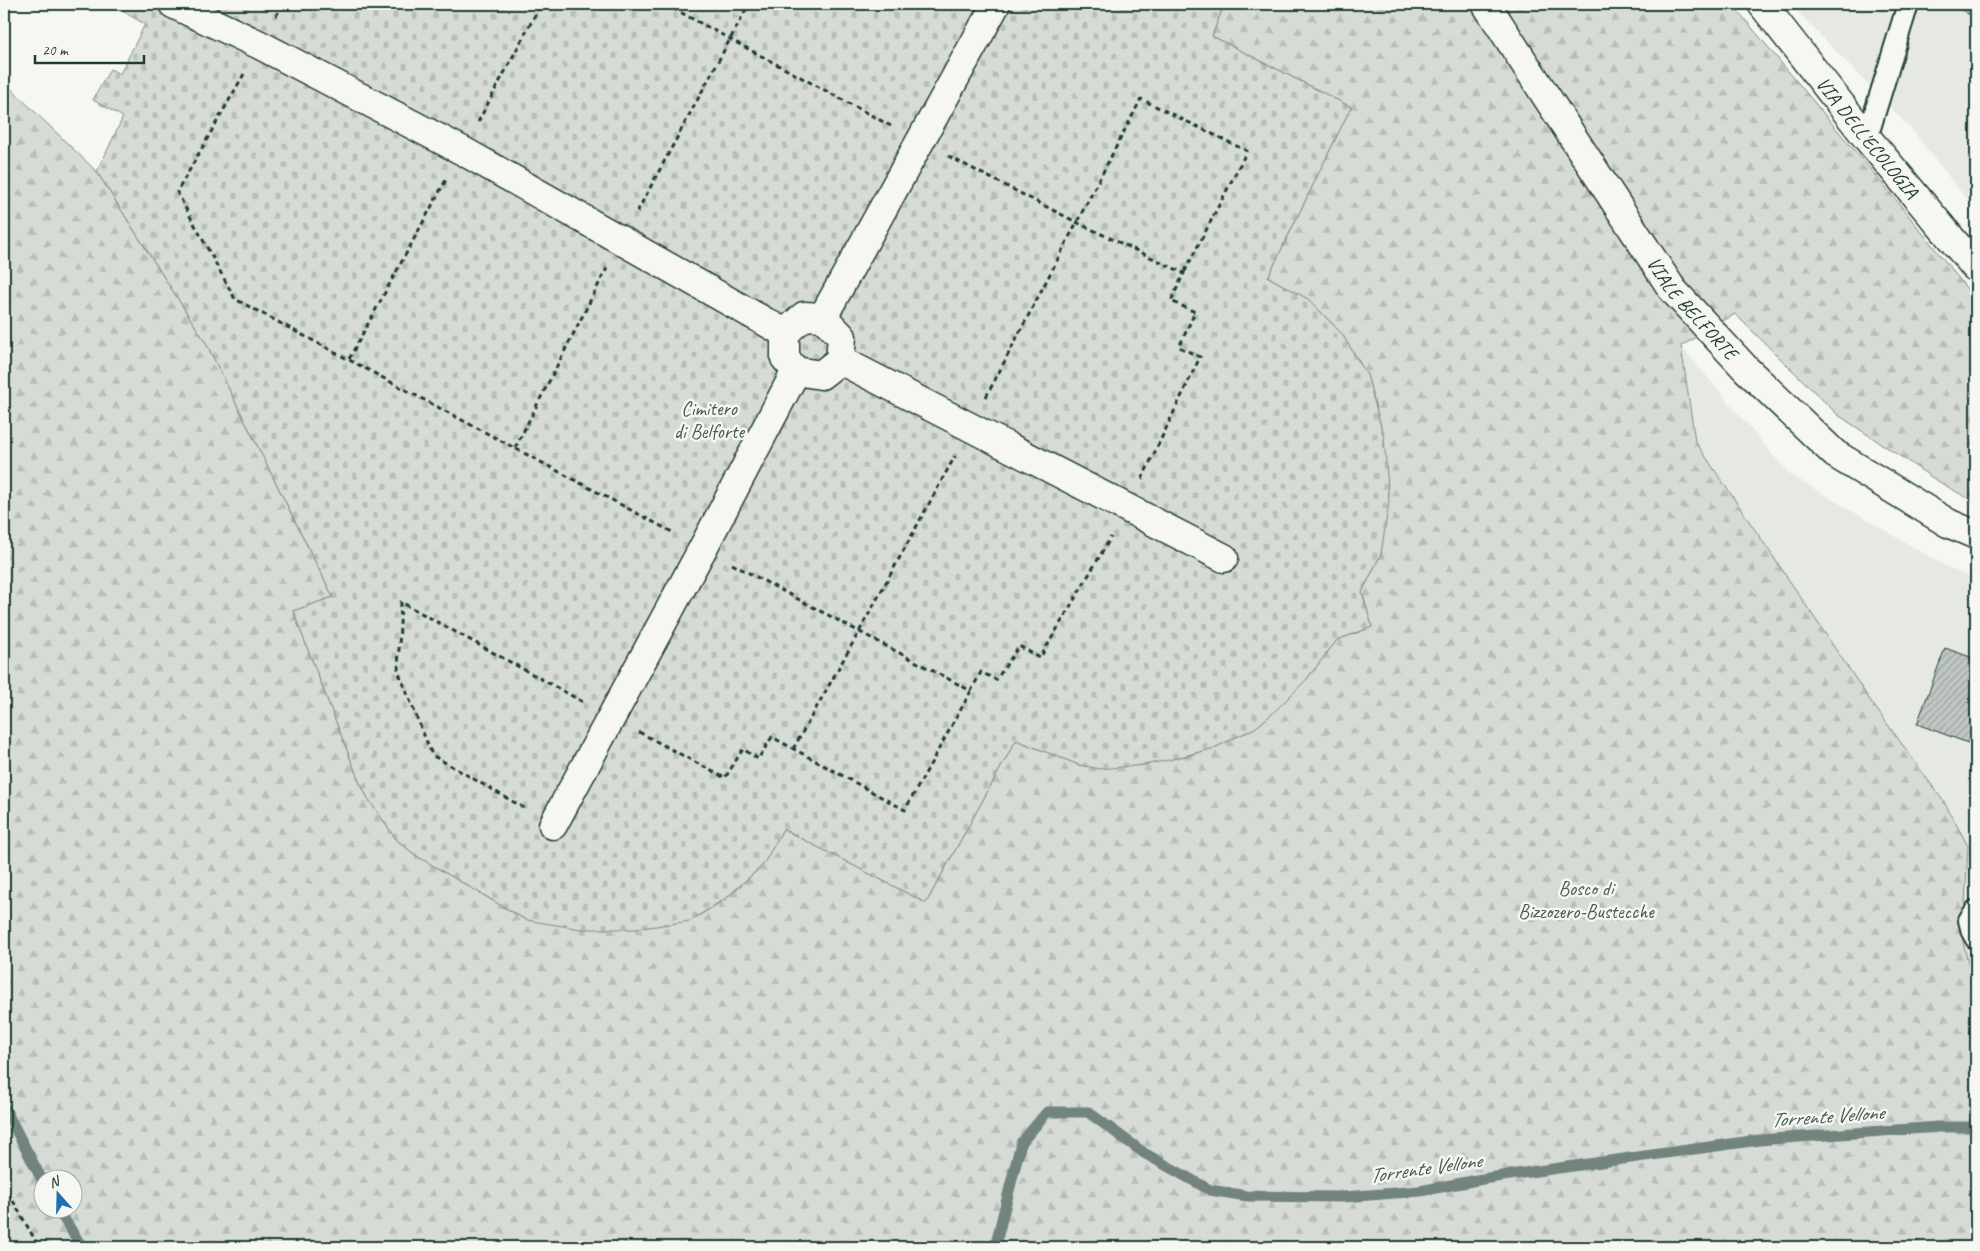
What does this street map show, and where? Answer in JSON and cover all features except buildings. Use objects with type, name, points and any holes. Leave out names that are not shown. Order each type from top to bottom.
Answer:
[{"type":"street","points":[[172,4],[260,46],[462,151],[785,333]]},
{"type":"street","points":[[823,317],[996,4]]},
{"type":"street","name":"VIALE BELFORTE","points":[[1486,4],[1672,289],[1746,369],[1834,454],[1948,522],[1976,536]]},
{"type":"street","name":"VIA DELL'ECOLOGIA","points":[[1762,4],[1868,138],[1976,268]]},
{"type":"street","points":[[804,316],[823,317],[842,337],[840,360],[821,375],[796,371],[785,358],[785,333],[804,316]]},
{"type":"street","points":[[840,360],[1224,558]]},
{"type":"street","points":[[553,825],[796,371]]},
{"type":"lane","points":[[1868,138],[1908,4]]},
{"type":"lane","points":[[1976,910],[1970,920],[1972,932],[1976,939]]},
{"type":"path","points":[[793,748],[859,632],[970,427],[1141,99],[1247,151],[1184,273]]},
{"type":"path","points":[[553,825],[432,755],[398,671],[401,602],[725,778],[743,749],[758,759],[772,737],[905,810],[971,691]]},
{"type":"path","points":[[4,1185],[39,1247]]},
{"type":"shaded area","points":[[1790,4],[1976,4],[1976,211],[1912,130]]},
{"type":"shaded area","points":[[1681,346],[1789,474],[1949,568],[1976,579],[1976,996],[1963,942],[1968,846],[1944,802],[1872,703],[1695,441]]},
{"type":"green space","name":"Cimitero di Belforte","points":[[128,4],[1224,4],[1212,36],[1351,107],[1268,277],[1308,299],[1342,334],[1367,375],[1384,438],[1389,502],[1381,554],[1362,592],[1372,627],[1337,640],[1306,680],[1273,713],[1255,728],[1214,748],[1144,765],[1100,769],[1079,765],[1016,740],[926,903],[783,829],[763,865],[726,898],[690,921],[635,929],[581,929],[526,920],[415,855],[396,839],[369,800],[359,781],[293,611],[333,597],[206,343],[97,172],[123,117],[93,100],[110,69],[120,74],[145,24],[124,12]]},
{"type":"green space","name":"Bosco di Bizzozero-Bustecche","points":[[1224,4],[1732,4],[1901,206],[1976,300],[1976,503],[1936,480],[1838,415],[1735,314],[1681,346],[1695,441],[1872,703],[1944,802],[1968,846],[1963,942],[1976,996],[1976,1247],[4,1247],[4,82],[97,172],[206,343],[333,597],[293,611],[359,781],[369,800],[396,839],[415,855],[526,920],[690,921],[726,899],[763,865],[783,829],[926,903],[1016,740],[1079,765],[1144,765],[1214,748],[1255,728],[1273,713],[1306,680],[1337,640],[1372,627],[1362,592],[1381,554],[1384,438],[1367,375],[1342,334],[1308,299],[1268,277],[1351,107],[1212,36]]},
{"type":"waterway","name":"Torrente Vellone","points":[[4,1107],[36,1168]]},
{"type":"waterway","name":"Torrente Vellone","points":[[995,1247],[1021,1143],[1047,1112],[1088,1112],[1144,1153],[1210,1190],[1247,1196],[1344,1197],[1420,1191],[1488,1178],[1759,1140],[1938,1127],[1976,1127]]},
{"type":"waterway","name":"Torrente Vellone","points":[[63,1218],[82,1247]]}]
